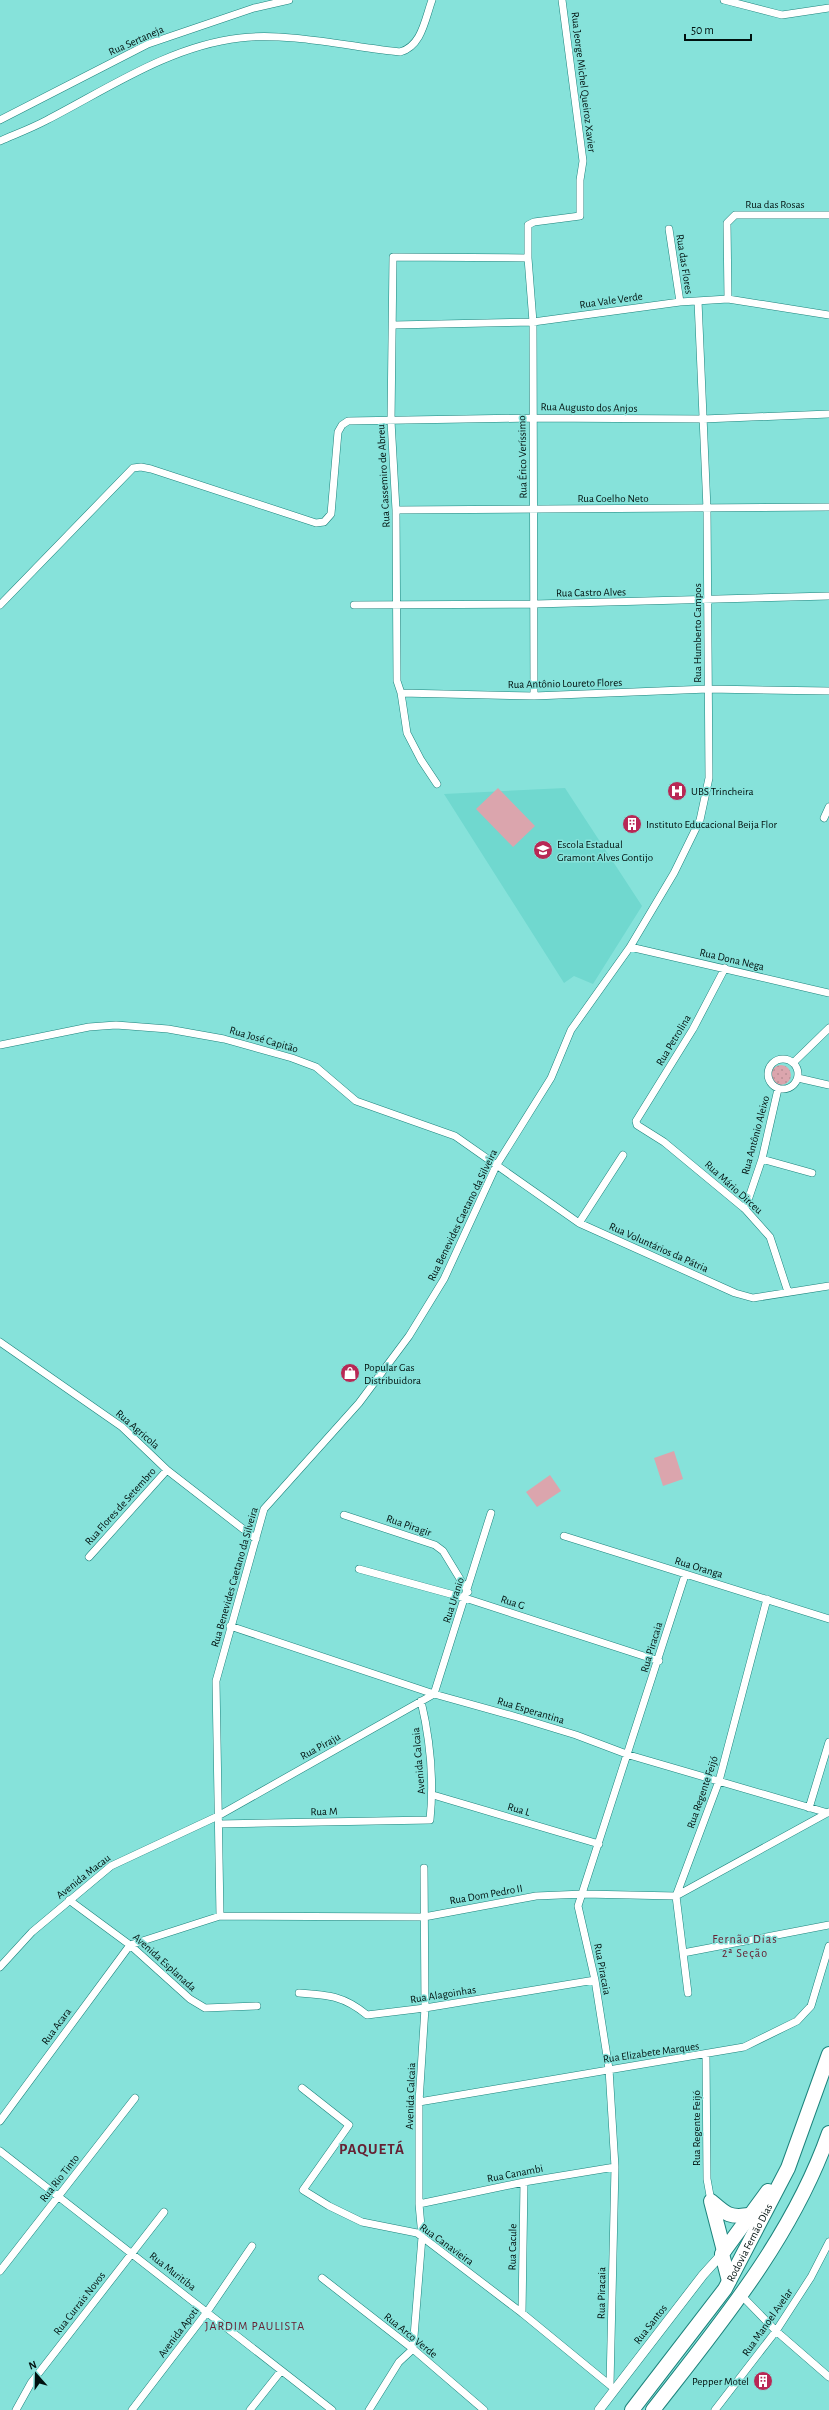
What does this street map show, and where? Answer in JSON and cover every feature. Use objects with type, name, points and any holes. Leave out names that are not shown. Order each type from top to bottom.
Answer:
[{"type":"highway","name":"Rodovia Fernão Dias","points":[[632,2410],[692,2334],[730,2281],[788,2168],[829,2054]]},
{"type":"highway","name":"Rodovia Fernão Dias","points":[[653,2410],[742,2296],[797,2207],[820,2159],[829,2133]]},
{"type":"highway","points":[[723,2252],[750,2215],[788,2168]]},
{"type":"highway","points":[[711,2201],[725,2213],[735,2217],[750,2215]]},
{"type":"highway","points":[[711,2201],[730,2281]]},
{"type":"street","name":"Rua Sertaneja","points":[[0,120],[148,44],[254,8],[289,0]]},
{"type":"street","points":[[0,141],[46,120],[130,74],[205,44],[242,38],[284,38],[400,52],[409,50],[417,42],[432,0]]},
{"type":"street","name":"Rua Jeorge Michel Queiroz Xavier","points":[[534,222],[580,216],[580,180],[583,161],[562,0]]},
{"type":"street","points":[[724,0],[782,15],[829,8]]},
{"type":"street","name":"Rua das Rosas","points":[[728,299],[727,223],[735,215],[829,215]]},
{"type":"street","name":"Rua Érico Veríssimo","points":[[534,222],[528,225],[528,258],[533,322],[532,418],[535,604],[534,696]]},
{"type":"street","name":"Rua das Flores","points":[[669,229],[680,302]]},
{"type":"street","name":"Rua Cassemiro de Abreu","points":[[401,692],[397,681],[396,510],[391,421],[394,325],[393,257],[528,258]]},
{"type":"street","name":"Rua Vale Verde","points":[[394,325],[533,322],[680,302],[728,299],[829,315]]},
{"type":"street","name":"Rua Humberto Campos","points":[[630,947],[674,873],[700,820],[709,778],[707,509],[698,301]]},
{"type":"street","name":"Rua Augusto dos Anjos","points":[[0,605],[134,468],[151,469],[311,522],[324,522],[332,511],[338,432],[342,425],[348,421],[532,418],[703,419],[829,414]]},
{"type":"street","name":"Rua Coelho Neto","points":[[396,510],[829,507]]},
{"type":"street","name":"Rua Castro Alves","points":[[354,605],[396,603],[535,604],[829,596]]},
{"type":"street","name":"Rua Antônio Loureto Flores","points":[[401,692],[534,696],[708,690],[829,691]]},
{"type":"street","points":[[401,692],[407,733],[420,760],[437,784]]},
{"type":"street","points":[[824,818],[829,807]]},
{"type":"street","name":"Rua Dona Nega","points":[[630,947],[829,993]]},
{"type":"street","name":"Rua Benevides Caetano da Silveira","points":[[220,1916],[216,1681],[230,1626],[264,1509],[359,1403],[409,1336],[450,1268],[496,1166],[552,1078],[571,1030],[630,947]]},
{"type":"street","name":"Rua Petrolina","points":[[636,1121],[693,1028],[725,968]]},
{"type":"street","name":"Rua José Capitão","points":[[0,1045],[89,1027],[116,1025],[168,1029],[224,1039],[292,1058],[316,1067],[356,1100],[455,1136],[496,1166]]},
{"type":"street","points":[[793,1063],[829,1028]]},
{"type":"street","points":[[780,1060],[793,1063],[798,1070],[798,1078],[793,1087],[778,1089],[768,1079],[769,1069],[780,1060]]},
{"type":"street","points":[[798,1078],[829,1085]]},
{"type":"street","name":"Rua Antônio Aleixo","points":[[745,1209],[762,1159],[778,1089]]},
{"type":"street","name":"Rua Mário Dirceu","points":[[636,1121],[637,1124],[664,1142],[745,1209],[770,1237],[788,1292]]},
{"type":"street","points":[[578,1223],[623,1155]]},
{"type":"street","points":[[762,1159],[812,1173]]},
{"type":"street","name":"Rua Voluntários da Pátria","points":[[496,1166],[578,1223],[735,1293],[753,1298],[829,1286]]},
{"type":"street","name":"Rua Agricola","points":[[0,1342],[122,1427],[167,1470],[256,1539]]},
{"type":"street","name":"Rua Flores de Setembro","points":[[89,1557],[167,1470]]},
{"type":"street","name":"Rua Uranio","points":[[434,1694],[491,1513]]},
{"type":"street","name":"Rua Piragir","points":[[344,1515],[435,1545],[443,1551],[466,1595]]},
{"type":"street","name":"Rua Oranga","points":[[564,1536],[829,1619]]},
{"type":"street","name":"Rua G","points":[[358,1569],[466,1595],[659,1661]]},
{"type":"street","name":"Rua Piracaia","points":[[612,2387],[615,2167],[609,2069],[595,1980],[578,1906],[584,1894],[629,1755],[685,1575]]},
{"type":"street","name":"Rua Regente Feijó","points":[[688,1992],[676,1896],[719,1781],[767,1599]]},
{"type":"street","name":"Rua Esperantina","points":[[230,1626],[434,1694],[576,1736],[629,1755],[828,1813]]},
{"type":"street","name":"Rua Piraju","points":[[218,1820],[434,1694]]},
{"type":"street","name":"Avenida Calcaia","points":[[421,1701],[426,1720],[433,1794],[430,1820]]},
{"type":"street","points":[[809,1808],[829,1742]]},
{"type":"street","name":"Rua L","points":[[433,1794],[599,1844]]},
{"type":"street","name":"Rua Dom Pedro II","points":[[130,1945],[220,1916],[424,1917],[536,1896],[584,1894],[676,1896],[828,1813]]},
{"type":"street","name":"Rua M","points":[[218,1820],[430,1820]]},
{"type":"street","name":"Avenida Macau","points":[[0,1967],[32,1932],[111,1866],[218,1820]]},
{"type":"street","name":"Avenida Calcaia","points":[[413,2349],[422,2237],[419,2204],[420,2102],[425,2008],[424,1868]]},
{"type":"street","name":"Avenida Esplanada","points":[[69,1900],[130,1945],[190,1999],[204,2008],[257,2006]]},
{"type":"street","points":[[683,1953],[829,1925]]},
{"type":"street","name":"Rua Acara","points":[[0,2121],[130,1945]]},
{"type":"street","name":"Rua Elizabete Marques","points":[[420,2102],[609,2069],[706,2055],[744,2047],[797,2021],[811,2006],[829,1946]]},
{"type":"street","name":"Rua Alagoinhas","points":[[300,1993],[331,1995],[353,2004],[367,2015],[425,2008],[595,1980]]},
{"type":"street","name":"Rua Regente Feijó","points":[[706,2055],[707,2179],[711,2201]]},
{"type":"street","name":"Rua Canavieira","points":[[302,2088],[349,2125],[303,2190],[329,2206],[362,2222],[388,2228],[412,2231],[422,2237],[522,2313],[612,2387]]},
{"type":"street","name":"Rua Rio Tinto","points":[[0,2271],[135,2098]]},
{"type":"street","name":"Rua Muritiba","points":[[0,2150],[58,2197],[132,2252],[332,2410]]},
{"type":"street","name":"Rua Canambi","points":[[419,2204],[524,2182],[615,2167]]},
{"type":"street","name":"Rua Cacule","points":[[522,2313],[524,2182]]},
{"type":"street","name":"Rua Currais Novos","points":[[16,2410],[31,2383],[164,2212]]},
{"type":"street","name":"Rua Manoel Avelar","points":[[715,2410],[776,2331],[811,2277],[829,2242]]},
{"type":"street","name":"Avenida Apoti","points":[[132,2410],[207,2312],[252,2246]]},
{"type":"street","name":"Rua Santos","points":[[599,2410],[612,2387],[723,2252]]},
{"type":"street","name":"Rua Arco Verde","points":[[322,2278],[413,2349],[484,2410]]},
{"type":"street","points":[[742,2296],[776,2331],[829,2377]]},
{"type":"street","points":[[369,2410],[399,2362],[413,2349]]},
{"type":"street","points":[[250,2410],[281,2371]]},
{"type":"shaded area","points":[[498,788],[535,826],[513,847],[476,809]]},
{"type":"shaded area","name":"Escola Estadual Gramont Alves Gontijo","points":[[565,788],[642,906],[593,984],[574,976],[564,983],[444,794]]},
{"type":"shaded area","points":[[781,1065],[788,1068],[791,1075],[788,1082],[781,1085],[774,1082],[771,1075],[774,1068]]},
{"type":"shaded area","points":[[674,1451],[683,1479],[663,1486],[654,1458]]},
{"type":"shaded area","points":[[550,1475],[561,1491],[537,1507],[526,1492]]},
{"type":"place","name":"UBS Trincheira","points":[[677,791]]},
{"type":"place","name":"Instituto Educacional Beija Flor","points":[[632,824]]},
{"type":"place","name":"Escola Estadual Gramont Alves Gontijo","points":[[543,850]]},
{"type":"place","name":"Popular Gas Distribuidora","points":[[350,1373]]},
{"type":"place","name":"Pepper Motel","points":[[763,2381]]},
{"type":"district","name":"Fernão Dias 2ª Seção","points":[[745,1946]]},
{"type":"district","name":"PAQUETÁ","points":[[372,2149]]},
{"type":"district","name":"JARDIM PAULISTA","points":[[255,2326]]}]
